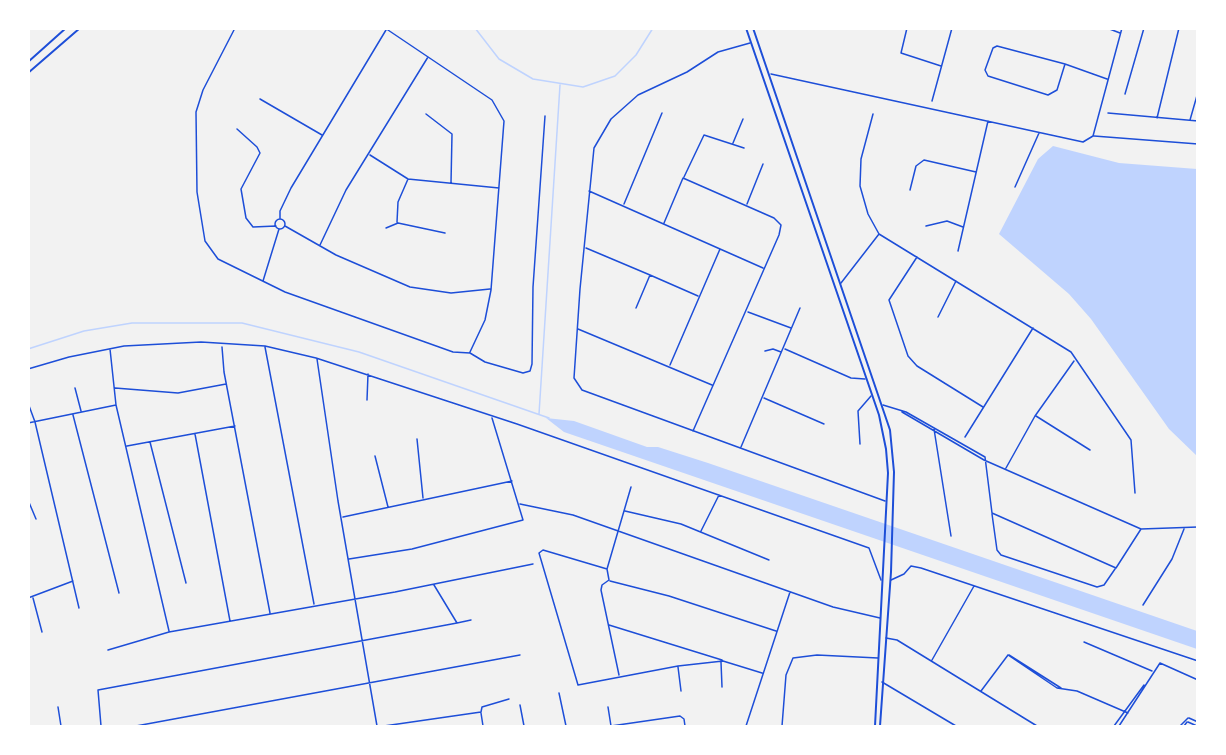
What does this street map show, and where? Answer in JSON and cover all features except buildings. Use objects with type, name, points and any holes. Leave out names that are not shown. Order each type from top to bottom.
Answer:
[{"type":"main road","points":[[28,62],[66,28]]},
{"type":"main road","points":[[28,73],[80,28]]},
{"type":"main road","points":[[746,28],[872,396],[886,449],[887,491],[875,726]]},
{"type":"main road","points":[[753,28],[882,405],[892,445],[891,572],[880,726]]},
{"type":"main road","points":[[887,491],[893,490]]},
{"type":"street","points":[[235,28],[198,104],[195,132],[197,192],[205,242],[226,264],[263,282],[448,350],[470,353],[485,362],[519,373],[531,369],[533,287],[545,116]]},
{"type":"street","points":[[907,28],[901,52],[941,66]]},
{"type":"street","points":[[932,101],[952,28]]},
{"type":"street","points":[[1107,28],[1121,33]]},
{"type":"street","points":[[1093,136],[1122,28]]},
{"type":"street","points":[[1125,94],[1144,28]]},
{"type":"street","points":[[1156,118],[1179,28]]},
{"type":"street","points":[[276,226],[291,188],[386,29],[429,56],[487,96],[500,110],[504,132],[491,288],[485,320],[470,353]]},
{"type":"street","points":[[751,42],[718,52],[692,69],[638,95],[619,109],[594,148],[574,378],[582,390],[886,502]]},
{"type":"street","points":[[1065,64],[1057,90],[1048,95],[988,76],[985,70],[993,48],[998,46],[1065,64],[1108,79]]},
{"type":"street","points":[[320,246],[346,190],[429,56]]},
{"type":"street","points":[[768,74],[1083,142],[1093,136],[1197,144]]},
{"type":"street","points":[[1190,120],[1197,92]]},
{"type":"street","points":[[260,99],[322,135]]},
{"type":"street","points":[[624,204],[662,113]]},
{"type":"street","points":[[1108,113],[1197,121]]},
{"type":"street","points":[[426,114],[452,134],[451,184]]},
{"type":"street","points":[[873,114],[861,159],[860,186],[868,214],[879,234],[1071,352],[1074,360],[1131,440],[1135,493]]},
{"type":"street","points":[[732,144],[743,118]]},
{"type":"street","points":[[958,251],[988,121]]},
{"type":"street","points":[[237,129],[257,147],[260,153],[241,189],[246,218],[253,227],[276,226],[279,229]]},
{"type":"street","points":[[1015,187],[1040,133]]},
{"type":"street","points":[[664,223],[704,135],[744,148]]},
{"type":"street","points":[[369,155],[408,179],[500,188]]},
{"type":"street","points":[[910,190],[916,166],[924,160],[977,172]]},
{"type":"street","points":[[747,205],[763,164]]},
{"type":"street","points":[[683,178],[774,218],[781,225],[782,230],[693,431]]},
{"type":"street","points":[[398,223],[398,202],[408,179]]},
{"type":"street","points":[[589,190],[765,268]]},
{"type":"street","points":[[280,219],[284,221],[285,226],[320,246],[386,278],[419,289],[451,293],[491,288]]},
{"type":"street","points":[[926,226],[947,221],[964,227]]},
{"type":"street","points":[[386,228],[398,223],[445,233]]},
{"type":"street","points":[[263,282],[279,229],[285,226]]},
{"type":"street","points":[[840,284],[879,234]]},
{"type":"street","points":[[585,248],[699,296]]},
{"type":"street","points":[[670,366],[720,249]]},
{"type":"street","points":[[918,256],[889,300],[908,356],[917,366],[983,407]]},
{"type":"street","points":[[636,308],[650,275]]},
{"type":"street","points":[[938,317],[956,281]]},
{"type":"street","points":[[741,448],[800,308]]},
{"type":"street","points":[[747,311],[792,328]]},
{"type":"street","points":[[965,437],[1034,328]]},
{"type":"street","points":[[577,329],[713,385]]},
{"type":"street","points":[[28,369],[69,357],[110,349],[201,342],[265,346],[316,358],[368,373],[869,548],[875,569],[882,581]]},
{"type":"street","points":[[222,345],[227,384],[270,614]]},
{"type":"street","points":[[265,346],[314,605]]},
{"type":"street","points":[[784,348],[851,378],[865,379]]},
{"type":"street","points":[[110,349],[116,405],[169,632]]},
{"type":"street","points":[[765,351],[773,349],[782,353]]},
{"type":"street","points":[[316,358],[377,726]]},
{"type":"street","points":[[1006,469],[1035,416],[1074,360]]},
{"type":"street","points":[[367,400],[368,373]]},
{"type":"street","points":[[114,388],[178,393],[227,384]]},
{"type":"street","points":[[75,388],[81,412]]},
{"type":"street","points":[[860,444],[858,411],[872,396]]},
{"type":"street","points":[[763,398],[824,424]]},
{"type":"street","points":[[28,403],[35,422],[79,608]]},
{"type":"street","points":[[28,423],[116,405]]},
{"type":"street","points":[[882,405],[902,412],[985,459],[1141,530],[1197,527]]},
{"type":"street","points":[[73,415],[119,593]]},
{"type":"street","points":[[1035,416],[1090,450]]},
{"type":"street","points":[[349,559],[412,549],[522,521],[520,504],[492,417]]},
{"type":"street","points":[[127,447],[235,426]]},
{"type":"street","points":[[933,430],[951,536]]},
{"type":"street","points":[[195,434],[230,621]]},
{"type":"street","points":[[417,439],[423,499]]},
{"type":"street","points":[[150,442],[186,583]]},
{"type":"street","points":[[375,456],[388,508]]},
{"type":"street","points":[[985,459],[997,550],[1001,555],[1097,587],[1104,585],[1141,530]]},
{"type":"street","points":[[343,517],[513,481]]},
{"type":"street","points":[[609,580],[607,569],[626,511],[631,487]]},
{"type":"street","points":[[701,531],[719,494]]},
{"type":"street","points":[[28,500],[36,519]]},
{"type":"street","points":[[520,504],[573,515],[617,533],[658,544],[833,607],[880,618]]},
{"type":"street","points":[[626,511],[701,531],[769,560]]},
{"type":"street","points":[[992,513],[1116,568]]},
{"type":"street","points":[[1143,605],[1172,560],[1185,528]]},
{"type":"street","points":[[607,569],[543,550],[539,553],[578,685],[678,666],[722,661]]},
{"type":"street","points":[[108,650],[169,632],[434,585],[533,564]]},
{"type":"street","points":[[890,581],[904,574],[911,566],[1197,661]]},
{"type":"street","points":[[609,580],[601,590],[620,676]]},
{"type":"street","points":[[609,580],[669,596],[776,631]]},
{"type":"street","points":[[28,598],[73,581]]},
{"type":"street","points":[[434,585],[457,623]]},
{"type":"street","points":[[932,661],[974,586]]},
{"type":"street","points":[[746,726],[790,591]]},
{"type":"street","points":[[33,597],[42,632]]},
{"type":"street","points":[[101,726],[98,690],[471,620]]},
{"type":"street","points":[[609,625],[762,673]]},
{"type":"street","points":[[886,637],[897,640],[1037,726]]},
{"type":"street","points":[[1084,642],[1153,672]]},
{"type":"street","points":[[136,726],[520,655]]},
{"type":"street","points":[[981,692],[1008,655],[1061,688],[1077,691],[1128,713]]},
{"type":"street","points":[[782,726],[786,672],[793,658],[831,656],[879,658]]},
{"type":"street","points":[[722,661],[722,687]]},
{"type":"street","points":[[1114,726],[1153,672],[1163,662],[1197,680]]},
{"type":"street","points":[[678,666],[681,692]]},
{"type":"street","points":[[882,682],[956,726]]},
{"type":"street","points":[[1119,726],[1144,685]]},
{"type":"street","points":[[559,693],[566,726]]},
{"type":"street","points":[[483,726],[482,706],[509,699]]},
{"type":"street","points":[[520,705],[524,726]]},
{"type":"street","points":[[58,707],[61,726]]},
{"type":"street","points":[[608,708],[611,726],[680,716],[684,719],[685,726]]},
{"type":"street","points":[[384,726],[481,712]]},
{"type":"street","points":[[1188,718],[1197,722]]},
{"type":"street","points":[[1182,726],[1188,718]]},
{"type":"street","points":[[1182,726],[1188,722]]},
{"type":"street","points":[[1188,722],[1197,726]]},
{"type":"water","points":[[1053,146],[1119,163],[1197,169],[1197,456],[1169,429],[1091,319],[1069,294],[999,234],[1038,159]]},
{"type":"water","points":[[546,418],[574,421],[647,447],[658,447],[708,463],[1197,631],[1197,649],[564,432]]},
{"type":"waterway","points":[[475,28],[499,59],[533,79],[583,87],[615,76],[636,55],[653,28]]},
{"type":"waterway","points":[[539,414],[560,85]]},
{"type":"waterway","points":[[28,349],[84,331],[132,323],[242,323],[359,352],[549,418]]}]
